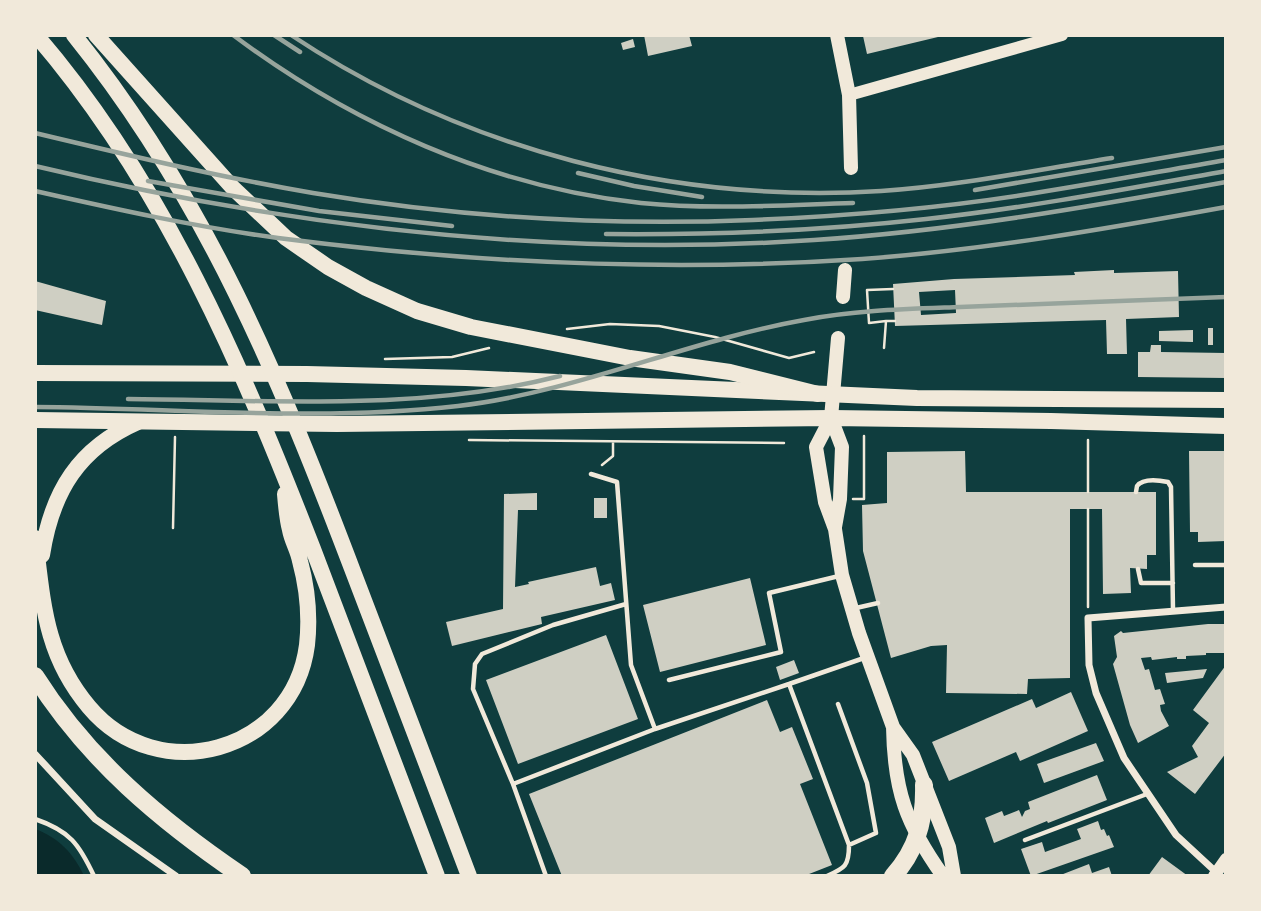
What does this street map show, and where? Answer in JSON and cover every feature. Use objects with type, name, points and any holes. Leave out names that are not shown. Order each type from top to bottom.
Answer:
[{"type":"highway","points":[[35,676],[81,738],[131,791],[179,832],[242,876]]},
{"type":"highway","points":[[893,876],[917,838],[924,809],[924,785]]},
{"type":"main road","points":[[36,35],[125,153],[174,236],[212,308],[281,470],[437,876]]},
{"type":"main road","points":[[74,35],[147,132],[206,232],[247,313],[282,390],[332,516],[469,876]]},
{"type":"main road","points":[[96,35],[233,188],[286,238],[328,267],[366,288],[417,311],[471,327],[631,358],[730,373],[826,394]]},
{"type":"main road","points":[[837,35],[849,95],[851,168]]},
{"type":"main road","points":[[843,297],[845,270]]},
{"type":"main road","points":[[835,529],[842,447],[831,418],[826,394],[838,338]]},
{"type":"main road","points":[[35,373],[307,374],[466,378],[917,398],[1226,400]]},
{"type":"main road","points":[[831,418],[816,447],[825,502],[835,529],[842,575],[851,609],[893,727],[913,755],[949,847],[954,876]]},
{"type":"main road","points":[[35,420],[337,424],[831,418],[1226,426]]},
{"type":"main road","points":[[41,582],[47,530],[68,478],[98,444],[138,422]]},
{"type":"main road","points":[[35,538],[48,631],[59,660],[75,689],[105,724],[139,744],[177,752],[223,747],[246,737],[276,714],[289,698],[303,665],[307,645],[306,593],[300,560],[290,530],[281,470]]},
{"type":"main road","points":[[893,727],[893,761],[901,799],[917,838],[943,876]]},
{"type":"street","points":[[849,95],[1062,35]]},
{"type":"street","points":[[1226,607],[1088,618],[1090,665],[1096,693],[1124,758],[1175,835],[1215,874],[1226,859]]},
{"type":"street","points":[[35,754],[95,818],[176,876]]},
{"type":"lane","points":[[591,474],[617,482],[631,665],[655,729]]},
{"type":"lane","points":[[1136,492],[1137,486],[1144,481],[1168,482],[1171,487],[1173,610]]},
{"type":"lane","points":[[1195,565],[1226,565]]},
{"type":"lane","points":[[1138,569],[1141,583],[1172,583]]},
{"type":"lane","points":[[669,680],[781,652],[769,593],[842,575]]},
{"type":"lane","points":[[851,609],[878,603]]},
{"type":"lane","points":[[546,876],[513,784],[473,689],[475,664],[482,653],[553,625],[626,604]]},
{"type":"lane","points":[[513,784],[655,729],[868,657]]},
{"type":"lane","points":[[789,684],[849,845],[849,859],[843,869],[827,876]]},
{"type":"lane","points":[[838,704],[867,783],[876,833],[849,845]]},
{"type":"lane","points":[[1025,840],[1147,794]]},
{"type":"lane","points":[[35,819],[56,827],[79,846],[94,876]]},
{"type":"path","points":[[893,289],[867,290],[869,323],[895,321]]},
{"type":"path","points":[[884,348],[886,321]]},
{"type":"path","points":[[610,324],[659,326],[789,358],[814,352]]},
{"type":"path","points":[[864,435],[864,493]]},
{"type":"path","points":[[173,528],[175,436]]},
{"type":"path","points":[[461,440],[784,443]]},
{"type":"path","points":[[1088,440],[1088,492]]},
{"type":"path","points":[[591,474],[613,456],[613,443]]},
{"type":"path","points":[[1088,509],[1088,618]]},
{"type":"water","points":[[35,829],[64,847],[84,876],[35,876]]},
{"type":"building","points":[[644,35],[689,35],[692,46],[648,56]]},
{"type":"building","points":[[938,35],[867,54],[863,36]]},
{"type":"building","points":[[633,39],[635,47],[623,50],[621,43]]},
{"type":"building","points":[[1178,271],[1179,317],[1126,319],[1127,354],[1107,354],[1106,320],[895,326],[893,284],[1075,275],[1074,272]],"holes":[[[955,290],[956,313],[921,315],[919,292]]]},
{"type":"building","points":[[35,281],[106,301],[102,325],[35,310]]},
{"type":"building","points":[[1208,328],[1213,328],[1213,345],[1208,345]]},
{"type":"building","points":[[1193,330],[1193,342],[1159,341],[1159,331]]},
{"type":"building","points":[[1151,345],[1161,345],[1161,352],[1226,353],[1226,378],[1138,377],[1138,352],[1150,352]]},
{"type":"building","points":[[965,451],[966,492],[1156,492],[1156,555],[1147,555],[1147,569],[1130,568],[1131,593],[1103,594],[1102,509],[1070,509],[1070,678],[1028,679],[1027,694],[946,693],[947,645],[931,646],[891,658],[863,551],[862,505],[887,503],[887,452]]},
{"type":"building","points":[[1189,451],[1226,451],[1226,541],[1198,542],[1198,532],[1190,532]]},
{"type":"building","points":[[537,493],[537,510],[518,510],[515,587],[596,567],[600,586],[611,583],[615,600],[541,617],[542,624],[452,646],[446,622],[503,609],[504,494]]},
{"type":"building","points":[[594,498],[607,498],[607,518],[594,518]]},
{"type":"building","points":[[750,578],[766,645],[660,672],[643,605]]},
{"type":"building","points":[[1226,624],[1226,653],[1186,656],[1186,659],[1141,658],[1145,670],[1149,669],[1155,690],[1160,689],[1165,704],[1160,705],[1161,711],[1169,726],[1138,743],[1130,725],[1113,664],[1117,657],[1114,636],[1121,631],[1123,633]]},
{"type":"building","points":[[606,635],[638,719],[518,764],[486,680]]},
{"type":"building","points":[[794,660],[799,673],[780,680],[776,667]]},
{"type":"building","points":[[1226,665],[1226,753],[1195,794],[1167,772],[1198,757],[1192,746],[1209,723],[1193,710]]},
{"type":"building","points":[[1207,669],[1203,678],[1167,683],[1165,673]]},
{"type":"building","points":[[1071,692],[1088,731],[1020,761],[1016,752],[949,781],[932,742],[1032,699],[1036,708]]},
{"type":"building","points":[[767,700],[780,732],[792,727],[813,779],[800,784],[832,865],[804,876],[562,876],[529,794]]},
{"type":"building","points":[[1096,743],[1104,761],[1044,783],[1037,764]]},
{"type":"building","points":[[1097,775],[1107,800],[994,843],[985,818],[1002,811],[1004,816],[1019,810],[1022,817],[1025,811],[1030,809],[1028,802]]},
{"type":"building","points":[[1098,821],[1101,830],[1104,829],[1107,836],[1109,835],[1114,847],[1031,876],[1021,849],[1042,842],[1045,852],[1081,839],[1077,829]]},
{"type":"building","points":[[1162,857],[1188,876],[1148,876]]},
{"type":"building","points":[[1089,864],[1092,873],[1109,867],[1112,876],[1058,876]]},
{"type":"railway","points":[[233,35],[326,97],[375,123],[426,146],[531,183],[586,195],[667,205],[853,203]]},
{"type":"railway","points":[[274,35],[300,52]]},
{"type":"railway","points":[[291,35],[358,75],[427,110],[499,138],[573,161],[649,178],[726,188],[803,193],[881,191],[968,182],[1112,158]]},
{"type":"railway","points":[[35,133],[243,180],[367,201],[477,214],[643,222],[788,218],[930,207],[1035,193],[1226,160]]},
{"type":"railway","points":[[975,190],[1226,147]]},
{"type":"railway","points":[[35,166],[227,206],[324,221],[421,233],[617,245],[814,240],[917,231],[1072,209],[1226,182]]},
{"type":"railway","points":[[606,234],[766,231],[886,223],[1039,204],[1226,171]]},
{"type":"railway","points":[[578,173],[634,186],[702,197]]},
{"type":"railway","points":[[148,181],[319,211],[452,226]]},
{"type":"railway","points":[[35,191],[247,234],[351,247],[496,259],[643,265],[789,263],[908,255],[1045,238],[1226,207]]},
{"type":"railway","points":[[35,407],[300,414],[405,411],[458,406],[546,390],[717,340],[824,317],[902,309],[1226,297]]},
{"type":"railway","points":[[128,399],[291,402],[400,399],[454,395],[560,376]]}]
